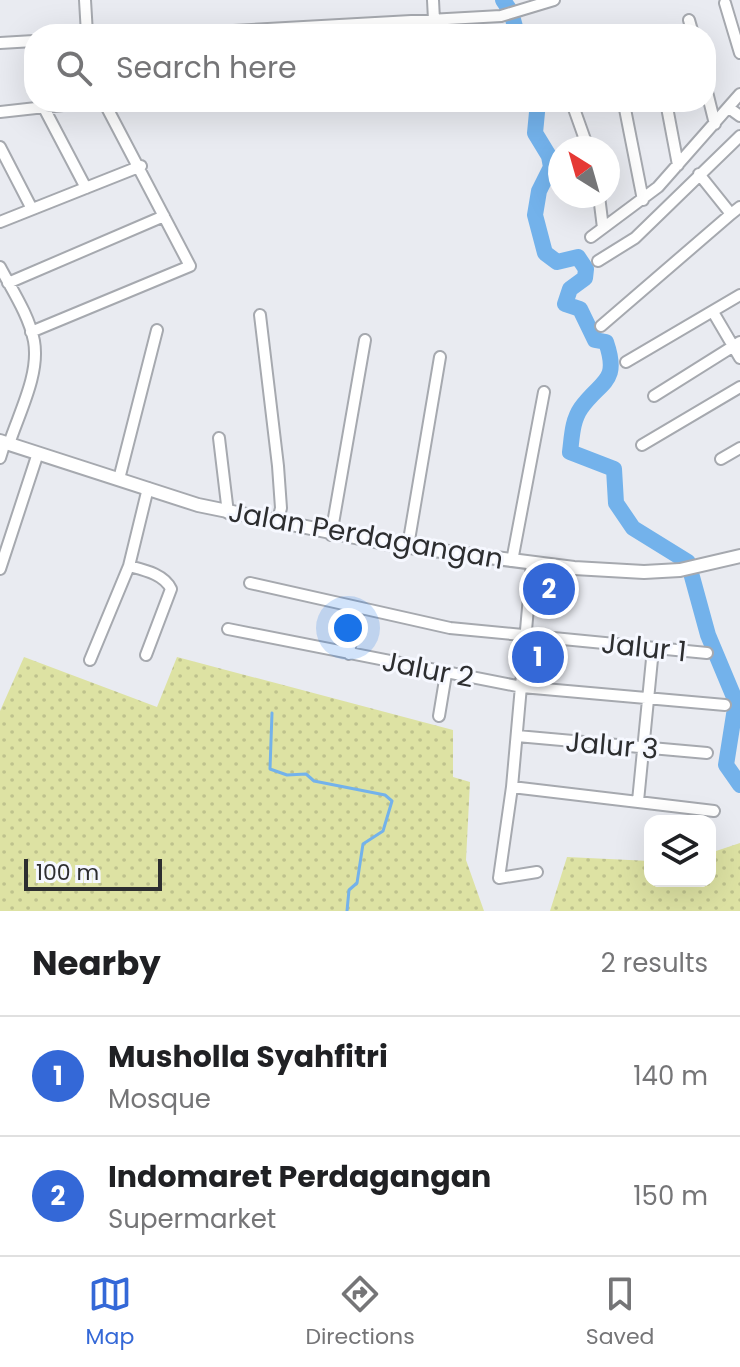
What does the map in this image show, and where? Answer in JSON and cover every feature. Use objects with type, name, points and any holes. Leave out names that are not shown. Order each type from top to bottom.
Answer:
[{"type":"street","points":[[85,0],[86,24]]},
{"type":"street","points":[[433,0],[434,20]]},
{"type":"street","points":[[361,24],[506,16],[554,0]]},
{"type":"street","points":[[725,3],[740,53]]},
{"type":"street","points":[[689,20],[690,24]]},
{"type":"street","points":[[0,43],[24,42]]},
{"type":"street","points":[[591,237],[643,200],[740,94]]},
{"type":"street","points":[[729,108],[740,116]]},
{"type":"street","points":[[0,112],[24,110]]},
{"type":"street","points":[[46,112],[86,188]]},
{"type":"street","points":[[31,332],[189,267],[141,166],[110,112]]},
{"type":"street","points":[[575,112],[584,136]]},
{"type":"street","points":[[626,112],[643,200]]},
{"type":"street","points":[[668,112],[678,165]]},
{"type":"street","points":[[712,112],[715,124]]},
{"type":"street","points":[[598,261],[635,238],[740,136]]},
{"type":"street","points":[[0,147],[32,209]]},
{"type":"street","points":[[0,222],[141,166]]},
{"type":"street","points":[[601,326],[736,210],[699,174]]},
{"type":"street","points":[[600,208],[603,228]]},
{"type":"street","points":[[8,283],[164,216]]},
{"type":"street","points":[[0,267],[31,332],[35,367],[0,458]]},
{"type":"street","points":[[626,362],[740,295]]},
{"type":"street","points":[[713,312],[736,344],[740,358]]},
{"type":"street","points":[[260,315],[278,466],[281,508],[277,524]]},
{"type":"street","points":[[119,479],[157,330]]},
{"type":"street","points":[[331,535],[340,464],[365,340]]},
{"type":"street","points":[[654,396],[736,344]]},
{"type":"street","points":[[408,546],[440,357]]},
{"type":"street","points":[[642,445],[740,387]]},
{"type":"street","points":[[512,561],[544,392]]},
{"type":"street","points":[[219,438],[228,513]]},
{"type":"street","name":"Jalan Perdagangan","points":[[5,442],[228,513],[331,535],[512,561],[644,572],[680,570],[740,556]]},
{"type":"street","points":[[721,459],[740,448]]},
{"type":"street","points":[[0,569],[38,453]]},
{"type":"street","points":[[90,660],[129,566],[148,488]]},
{"type":"street","points":[[532,563],[512,787],[499,878],[537,872]]},
{"type":"street","points":[[129,566],[152,573],[171,589],[146,655]]},
{"type":"street","name":"Jalur 1","points":[[250,583],[450,628],[707,653]]},
{"type":"street","points":[[349,654],[356,607]]},
{"type":"street","name":"Jalur 2","points":[[228,629],[522,687],[725,705]]},
{"type":"street","points":[[638,801],[653,649]]},
{"type":"street","points":[[439,716],[446,674]]},
{"type":"street","name":"Jalur 3","points":[[517,736],[707,753]]},
{"type":"street","points":[[512,787],[714,811]]},
{"type":"green space","points":[[24,657],[157,707],[177,657],[453,730],[453,777],[470,782],[466,860],[484,911],[0,911],[0,711]]},
{"type":"green space","points":[[740,843],[740,911],[550,911],[567,857],[644,861],[644,887],[716,887],[716,851]]},
{"type":"waterway","points":[[503,0],[514,24]]},
{"type":"waterway","points":[[537,112],[535,133],[549,156],[551,167],[539,191],[535,215],[545,253],[557,262],[578,257],[586,269],[585,278],[570,289],[565,304],[580,309],[595,340],[606,342],[610,355],[610,374],[578,413],[570,452],[614,469],[616,503],[633,528],[688,562],[708,635],[736,702],[726,765],[740,785]]},
{"type":"waterway","points":[[272,713],[270,769],[287,775],[306,774],[314,781],[385,795],[392,801],[383,831],[363,844],[357,883],[349,890],[347,911]]},
{"type":"place","name":"Indomaret Perdagangan","points":[[549,589]]},
{"type":"place","name":"Musholla Syahfitri","points":[[538,657]]}]
